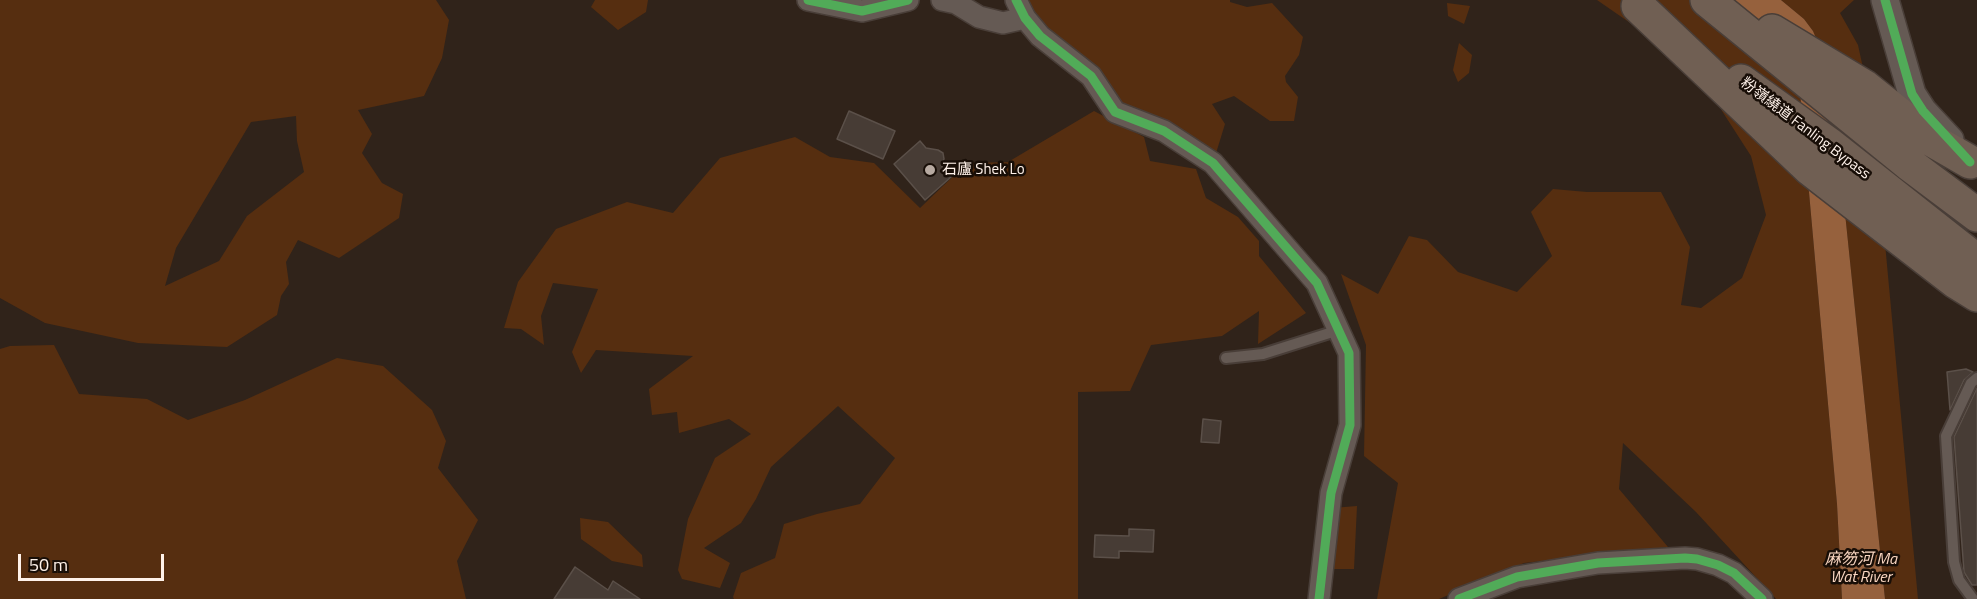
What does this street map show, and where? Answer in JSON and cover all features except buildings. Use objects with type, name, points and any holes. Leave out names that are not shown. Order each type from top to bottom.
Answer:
[{"type":"highway","points":[[1707,0],[1909,164],[1977,215]]},
{"type":"highway","points":[[1721,0],[1865,87],[1930,139],[1970,162]]},
{"type":"highway","name":"粉嶺繞道 Fanling Bypass","points":[[1634,3],[1830,145],[1882,206],[1977,261]]},
{"type":"highway","points":[[1882,206],[1956,282],[1977,295]]},
{"type":"street","points":[[808,0],[862,11],[908,0]]},
{"type":"street","points":[[942,0],[956,3],[979,17],[1003,23],[1021,9],[1040,36],[1091,76],[1115,112],[1164,131],[1213,163],[1317,283],[1349,352],[1350,425],[1331,493],[1319,599]]},
{"type":"street","points":[[1885,0],[1912,94],[1923,111],[1970,162]]},
{"type":"street","points":[[1459,599],[1517,577],[1598,563],[1685,558],[1718,565],[1734,573],[1762,599]]},
{"type":"lane","points":[[1226,358],[1263,354],[1339,330]]},
{"type":"lane","points":[[1973,599],[1959,580],[1954,562],[1946,436],[1971,383],[1977,378]]},
{"type":"shaded area","points":[[0,0],[436,0],[449,20],[442,58],[424,96],[358,110],[372,134],[362,153],[382,183],[403,194],[399,218],[339,258],[298,240],[286,262],[289,284],[281,296],[277,315],[227,347],[138,343],[45,323],[0,298]],"holes":[[[296,116],[297,141],[304,172],[247,216],[219,261],[165,286],[176,248],[251,122]]]},
{"type":"shaded area","points":[[595,0],[648,0],[646,12],[618,30],[591,7]]},
{"type":"shaded area","points":[[1018,0],[1230,0],[1230,2],[1247,7],[1272,3],[1303,37],[1299,55],[1285,76],[1286,82],[1298,97],[1294,121],[1270,121],[1234,96],[1212,104],[1225,124],[1213,163],[1115,112]]},
{"type":"shaded area","points":[[1597,0],[1707,0],[1799,81],[1837,504],[1842,599],[1776,599],[1696,512],[1623,443],[1619,489],[1668,547],[1524,563],[1439,599],[1377,599],[1398,483],[1364,456],[1366,345],[1341,274],[1378,294],[1409,236],[1427,240],[1458,272],[1517,292],[1552,256],[1531,212],[1553,189],[1587,192],[1661,192],[1690,247],[1681,305],[1701,308],[1742,278],[1766,215],[1751,156],[1722,111],[1689,39],[1636,27]]},
{"type":"shaded area","points":[[1781,0],[1854,0],[1840,13],[1858,45],[1873,114],[1918,599],[1885,599],[1836,126],[1813,31],[1804,19]]},
{"type":"shaded area","points":[[1447,3],[1470,6],[1464,24],[1448,16]]},
{"type":"shaded area","points":[[1459,43],[1472,55],[1469,73],[1458,82],[1453,70]]},
{"type":"shaded area","points":[[1094,111],[1144,137],[1150,161],[1196,169],[1206,198],[1238,217],[1259,241],[1259,256],[1306,313],[1258,344],[1259,311],[1222,336],[1151,345],[1130,391],[1078,392],[1078,599],[734,599],[741,573],[775,558],[784,524],[860,504],[895,458],[838,406],[771,467],[756,499],[741,523],[704,548],[730,563],[720,588],[682,579],[678,570],[688,519],[715,458],[751,434],[729,419],[679,433],[677,412],[652,415],[649,389],[693,356],[596,350],[581,373],[572,352],[598,289],[553,283],[541,316],[544,345],[521,329],[504,328],[518,282],[556,229],[627,202],[673,213],[720,158],[795,137],[830,157],[874,163],[920,208],[967,163],[1008,162]]},
{"type":"shaded area","points":[[54,345],[79,394],[147,399],[188,420],[245,400],[337,358],[383,366],[432,410],[446,441],[438,468],[478,520],[457,561],[466,599],[0,599],[0,349],[10,346]]},
{"type":"shaded area","points":[[1357,506],[1354,569],[1327,569],[1332,508]]},
{"type":"shaded area","points":[[580,518],[608,522],[642,555],[643,567],[612,561],[581,539]]},
{"type":"water","name":"麻笏河 Ma Wat River","points":[[1726,0],[1781,0],[1804,19],[1813,31],[1820,48],[1836,126],[1885,599],[1842,599],[1837,504],[1799,81]]},
{"type":"cycle path","points":[[808,0],[862,11],[908,0]]},
{"type":"cycle path","points":[[1016,0],[1025,18],[1040,36],[1091,76],[1115,112],[1164,131],[1213,163],[1317,283],[1349,353],[1350,425],[1331,493],[1319,599]]},
{"type":"cycle path","points":[[1885,0],[1912,94],[1923,111],[1970,162]]},
{"type":"cycle path","points":[[1459,599],[1517,577],[1598,563],[1685,558],[1718,565],[1734,573],[1762,599]]},
{"type":"place","name":"石廬 Shek Lo","points":[[930,170]]}]
